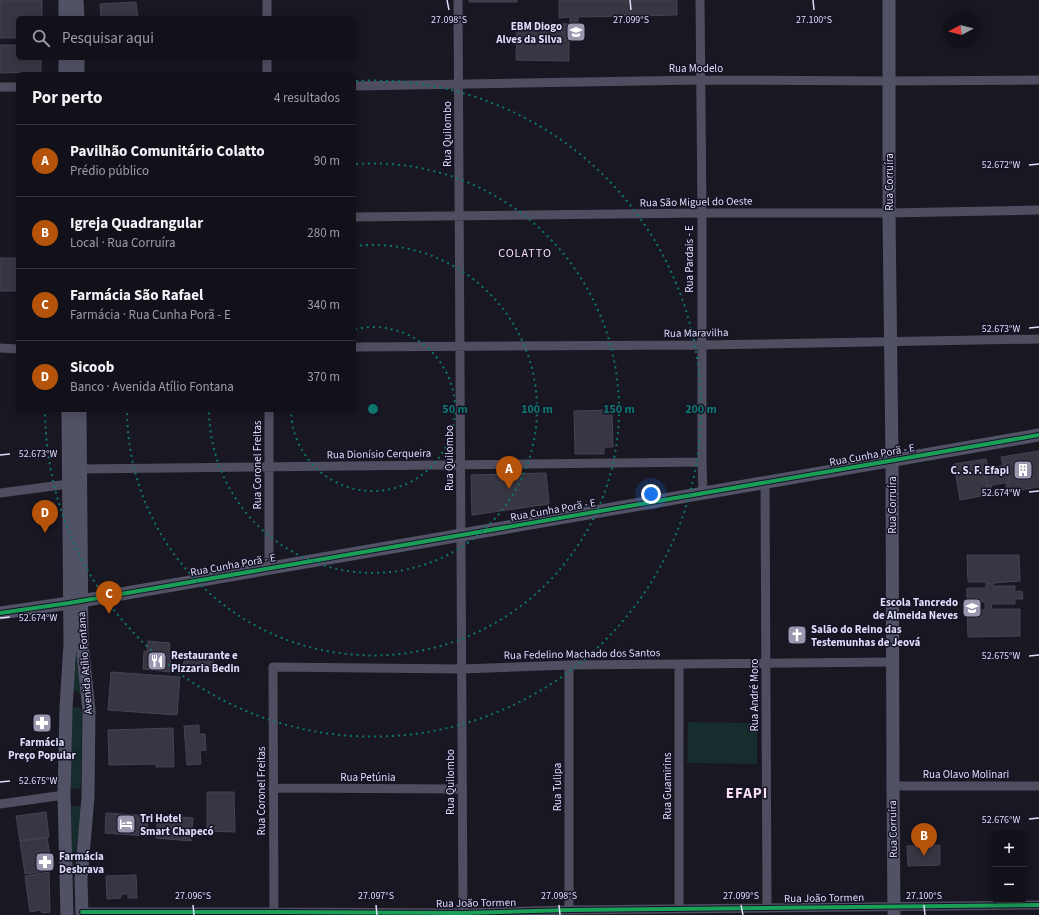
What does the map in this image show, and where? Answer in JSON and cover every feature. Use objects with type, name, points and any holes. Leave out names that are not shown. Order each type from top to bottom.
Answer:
[{"type":"street","points":[[65,0],[65,16]]},
{"type":"street","points":[[77,0],[78,16]]},
{"type":"street","points":[[267,0],[267,16]]},
{"type":"street","name":"Rua Quilombo","points":[[458,0],[463,914]]},
{"type":"street","name":"Rua Pardais - E","points":[[700,0],[703,493]]},
{"type":"street","name":"Rua Corruíra","points":[[889,0],[894,911]]},
{"type":"street","points":[[65,60],[65,72]]},
{"type":"street","points":[[78,60],[78,72]]},
{"type":"street","points":[[267,60],[268,72]]},
{"type":"street","name":"Rua Modelo","points":[[356,86],[700,80],[1039,80]]},
{"type":"street","points":[[0,87],[16,87]]},
{"type":"street","name":"Rua São Miguel do Oeste","points":[[356,217],[702,213],[889,213],[1039,210]]},
{"type":"street","name":"Rua Maravilha","points":[[356,347],[701,345],[1039,338]]},
{"type":"street","points":[[0,348],[16,349]]},
{"type":"street","name":"Avenida Atílio Fontana","points":[[68,412],[69,484],[75,602],[82,644],[89,711],[88,797],[81,879],[82,914]]},
{"type":"street","name":"Avenida Atílio Fontana","points":[[67,915],[64,795],[66,708],[70,644],[75,602],[80,469],[80,412]]},
{"type":"street","name":"Rua Coronel Freitas","points":[[269,412],[269,568]]},
{"type":"street","name":"Rua Cunha Porã - E","points":[[0,613],[75,602],[1039,435]]},
{"type":"street","name":"Rua Dionísio Cerqueira","points":[[80,469],[702,462]]},
{"type":"street","name":"Rua André Moro","points":[[765,482],[767,908]]},
{"type":"street","points":[[0,493],[69,484]]},
{"type":"street","name":"Rua Fedelino Machado dos Santos","points":[[273,667],[462,669],[569,665],[893,662]]},
{"type":"street","name":"Rua Guamirins","points":[[679,664],[679,908]]},
{"type":"street","name":"Rua Tulipa","points":[[569,665],[569,910]]},
{"type":"street","name":"Rua Coronel Freitas","points":[[273,667],[274,913]]},
{"type":"street","points":[[66,708],[72,704],[78,704],[85,706],[89,711]]},
{"type":"street","name":"Rua Olavo Molinari","points":[[893,786],[1039,786]]},
{"type":"street","name":"Rua Petúnia","points":[[273,788],[462,790]]},
{"type":"street","points":[[0,804],[64,795],[69,799],[76,801],[88,797]]},
{"type":"street","name":"Rua João Tormen","points":[[82,914],[463,914],[679,908],[704,912],[767,908],[894,911],[1039,905]]},
{"type":"green space","points":[[75,639],[81,694],[77,691],[70,692]]},
{"type":"green space","points":[[73,707],[78,707],[82,710],[81,786],[80,788],[74,789],[70,788],[71,709]]},
{"type":"green space","points":[[688,722],[757,723],[757,764],[687,763]]},
{"type":"green space","points":[[69,806],[82,806],[74,868],[70,867]]},
{"type":"building","points":[[0,0],[42,0],[42,16],[16,16],[16,38],[0,38]]},
{"type":"building","points":[[469,0],[517,0],[517,2],[469,2]]},
{"type":"building","points":[[559,0],[677,0],[677,15],[578,17],[578,25],[570,26],[570,17],[559,18]]},
{"type":"building","points":[[136,2],[138,16],[101,16],[100,4]]},
{"type":"building","points":[[517,23],[569,24],[569,61],[516,60]]},
{"type":"building","points":[[0,45],[16,45],[16,60],[41,60],[41,72],[0,73]]},
{"type":"building","points":[[0,258],[16,258],[16,291],[0,291]]},
{"type":"building","points":[[612,410],[613,447],[604,447],[604,454],[575,454],[574,411]]},
{"type":"building","name":"C. S. F. Efapi","points":[[1039,451],[1039,487],[1007,492],[1006,483],[1010,482],[1007,465],[1003,466],[1001,457]]},
{"type":"building","points":[[986,459],[988,468],[984,469],[987,486],[991,485],[992,494],[960,500],[954,464]]},
{"type":"building","points":[[1007,465],[1010,482],[987,486],[984,469]]},
{"type":"building","points":[[546,473],[549,504],[472,515],[471,475]]},
{"type":"building","points":[[967,555],[1019,555],[1020,581],[993,583],[993,586],[1015,586],[1015,592],[1022,591],[1023,599],[1015,599],[1015,604],[992,604],[991,609],[1020,609],[1020,636],[968,637],[967,609],[985,610],[985,602],[967,602],[967,588],[986,588],[986,582],[968,582]]},
{"type":"building","name":"Restaurante e Pizzaria Bedin","points":[[148,641],[170,643],[170,672],[143,669],[144,651],[147,652]]},
{"type":"building","points":[[186,652],[214,657],[211,671],[183,666]]},
{"type":"building","points":[[111,672],[180,677],[177,715],[108,710]]},
{"type":"building","points":[[199,725],[199,734],[205,734],[206,750],[200,751],[201,764],[187,765],[184,726]]},
{"type":"building","points":[[173,728],[174,767],[156,767],[156,764],[109,765],[108,730]]},
{"type":"building","points":[[207,792],[234,792],[235,832],[207,831]]},
{"type":"building","points":[[46,812],[49,837],[20,841],[16,816]]},
{"type":"building","name":"Tri Hotel Smart Chapecó","points":[[106,813],[148,816],[147,836],[105,833]]},
{"type":"building","points":[[158,815],[193,818],[191,841],[156,838]]},
{"type":"building","points":[[47,837],[52,870],[25,874],[20,841]]},
{"type":"building","points":[[940,845],[940,865],[908,866],[907,846]]},
{"type":"building","points":[[49,872],[50,912],[42,913],[40,910],[30,912],[25,876]]},
{"type":"building","points":[[136,875],[137,898],[128,898],[128,894],[121,894],[121,898],[107,899],[106,876]]},
{"type":"cycle path","points":[[0,613],[69,603],[1039,435]]},
{"type":"cycle path","points":[[82,912],[463,913],[569,910],[1039,905]]},
{"type":"place","name":"EBM Diogo Alves da Silva","points":[[576,32]]},
{"type":"place","name":"C. S. F. Efapi","points":[[1023,470]]},
{"type":"place","name":"Pavilhão Comunitário Colatto","points":[[509,489]]},
{"type":"place","name":"Sicoob","points":[[45,533]]},
{"type":"place","name":"Escola Tancredo de Almeida Neves","points":[[972,608]]},
{"type":"place","name":"Farmácia São Rafael","points":[[109,614]]},
{"type":"place","name":"Salão do Reino das Testemunhas de Jeová","points":[[797,635]]},
{"type":"place","name":"Restaurante e Pizzaria Bedin","points":[[157,661]]},
{"type":"place","name":"Farmácia Preço Popular","points":[[42,723]]},
{"type":"place","name":"Tri Hotel Smart Chapecó","points":[[126,824]]},
{"type":"place","name":"Igreja Quadrangular","points":[[924,856]]},
{"type":"place","name":"Farmácia Desbrava","points":[[45,862]]},
{"type":"district","name":"COLATTO","points":[[525,253]]},
{"type":"district","name":"EFAPI","points":[[747,793]]}]
